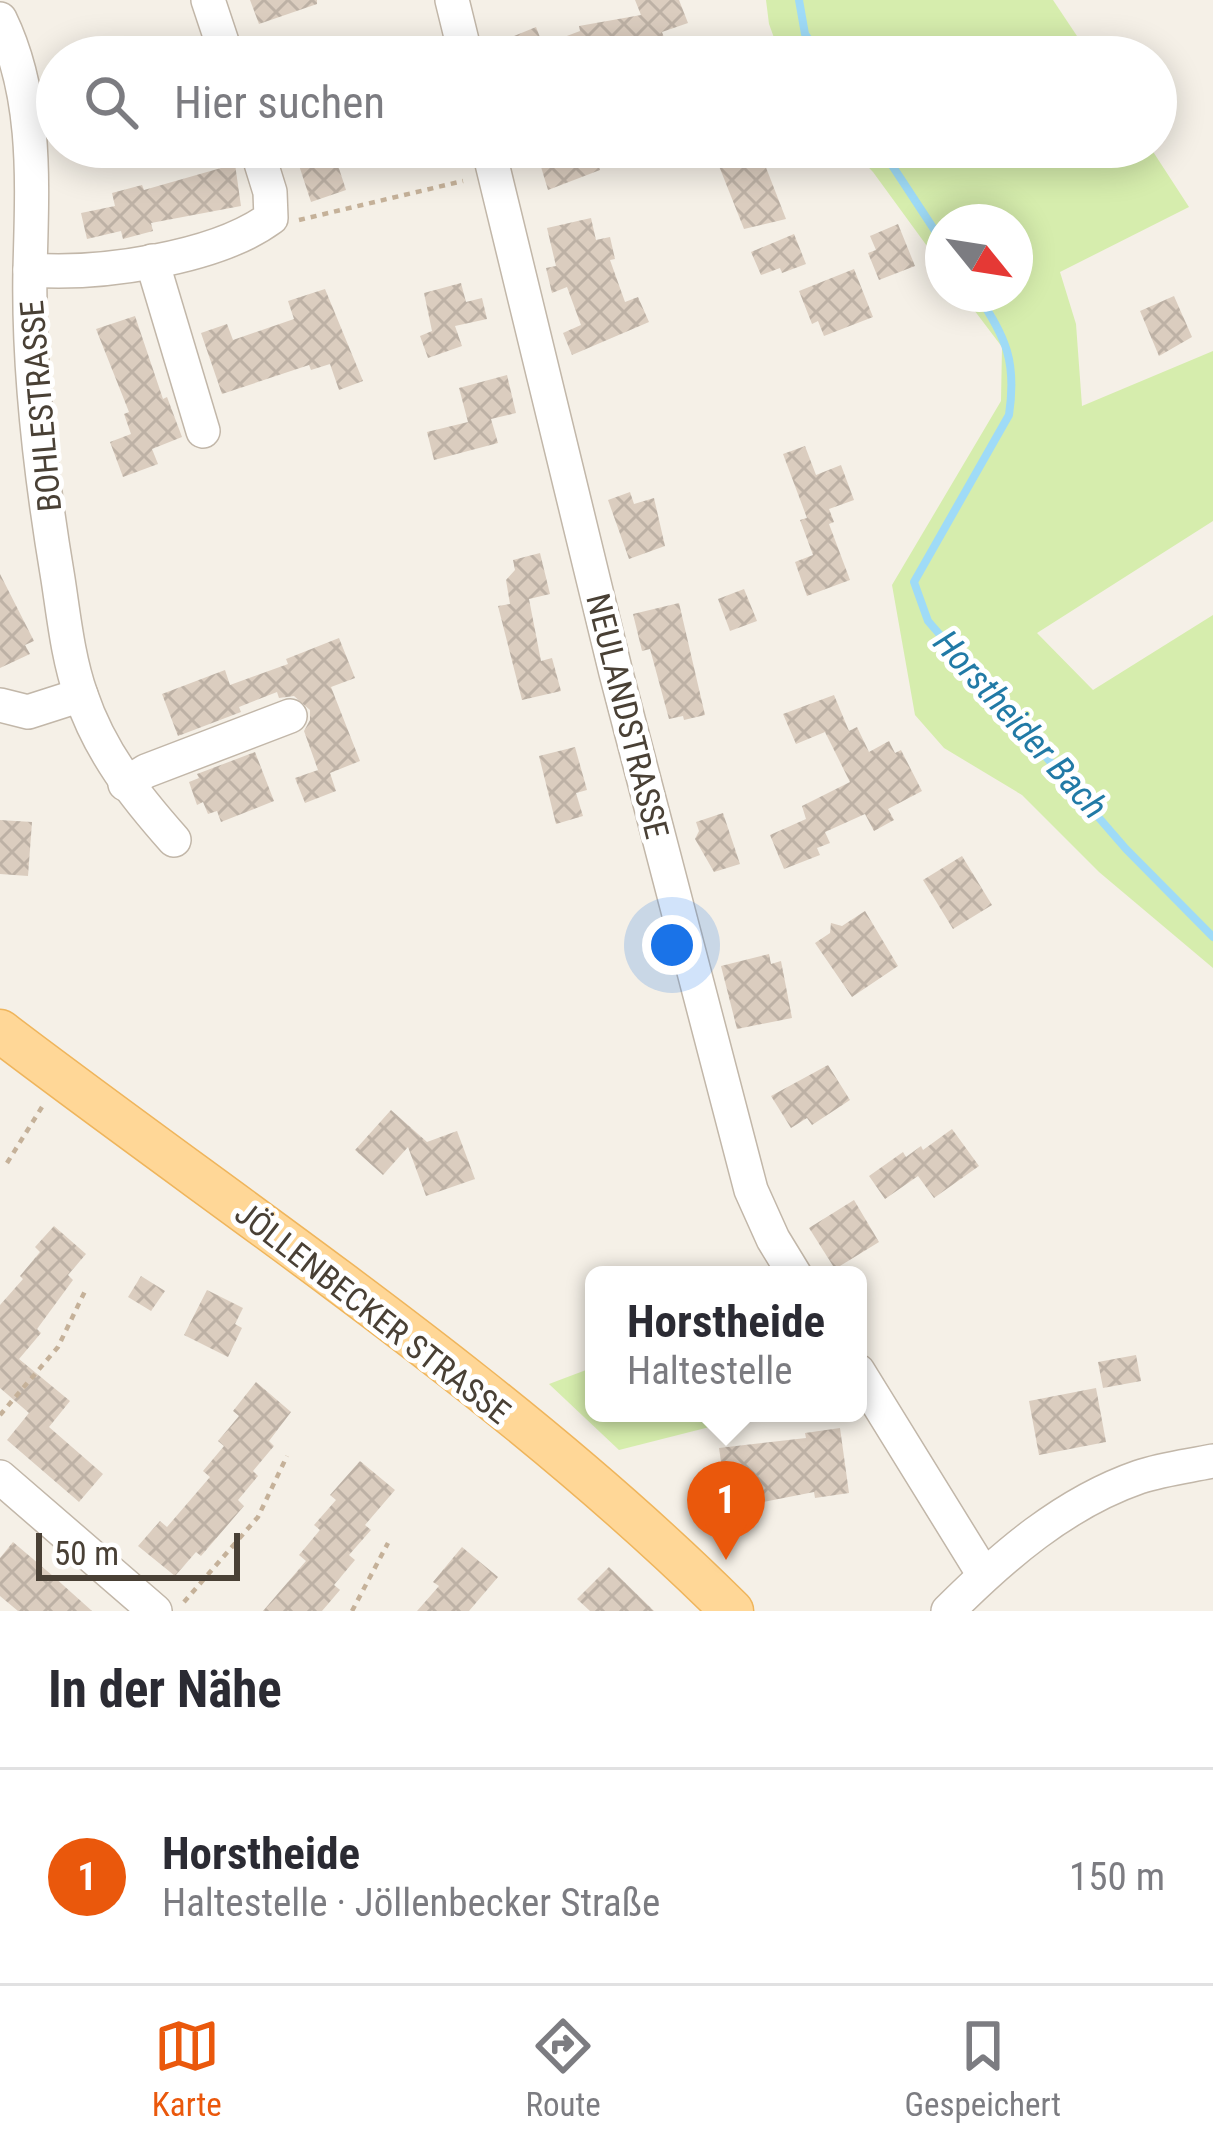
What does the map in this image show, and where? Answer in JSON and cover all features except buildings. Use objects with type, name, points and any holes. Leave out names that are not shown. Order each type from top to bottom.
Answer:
[{"type":"main road","name":"JÖLLENBECKER STRASSE","points":[[0,1031],[317,1264],[453,1371],[634,1519],[732,1611]]},
{"type":"street","points":[[208,0],[220,36]]},
{"type":"street","points":[[452,0],[461,36]]},
{"type":"street","name":"BOHLESTRASSE","points":[[0,19],[11,41],[27,106],[34,197],[30,270],[37,424],[55,562],[80,695],[124,784],[174,840]]},
{"type":"street","points":[[30,270],[73,273],[152,261],[247,235],[271,218],[263,168]]},
{"type":"street","name":"NEULANDSTRASSE","points":[[493,168],[616,673],[745,1168],[773,1240],[789,1266]]},
{"type":"street","points":[[152,261],[203,431]]},
{"type":"street","points":[[0,706],[28,712],[80,695]]},
{"type":"street","points":[[124,784],[146,771],[290,716]]},
{"type":"street","points":[[867,1386],[984,1575]]},
{"type":"street","points":[[948,1611],[1031,1535],[1083,1504],[1139,1477],[1213,1461]]},
{"type":"street","points":[[0,1477],[155,1611]]},
{"type":"path","points":[[271,218],[302,220],[466,168]]},
{"type":"path","points":[[7,1163],[61,1077]]},
{"type":"path","points":[[0,1415],[58,1347],[86,1289]]},
{"type":"path","points":[[177,1611],[258,1517],[287,1456]]},
{"type":"path","points":[[352,1611],[388,1544]]},
{"type":"green space","points":[[766,0],[1053,0],[1077,36],[773,36]]},
{"type":"green space","points":[[869,168],[1164,168],[1189,207],[1060,272],[1076,324],[1082,406],[1213,351],[1213,521],[1037,633],[1093,690],[1213,615],[1213,968],[1099,872],[1022,795],[944,748],[915,715],[892,585],[1001,401],[1002,347],[976,312],[1033,312],[1033,204],[925,204],[925,243]]},
{"type":"green space","points":[[585,1370],[585,1418],[549,1384]]},
{"type":"green space","points":[[589,1422],[729,1422],[619,1450]]},
{"type":"waterway","name":"Horstheider Bach","points":[[799,0],[806,36]]},
{"type":"waterway","name":"Horstheider Bach","points":[[894,168],[925,216]]},
{"type":"waterway","name":"Horstheider Bach","points":[[988,312],[1010,365],[1009,415],[914,582],[928,621],[1126,849],[1213,937]]},
{"type":"place","name":"Horstheide","points":[[726,1560]]}]
